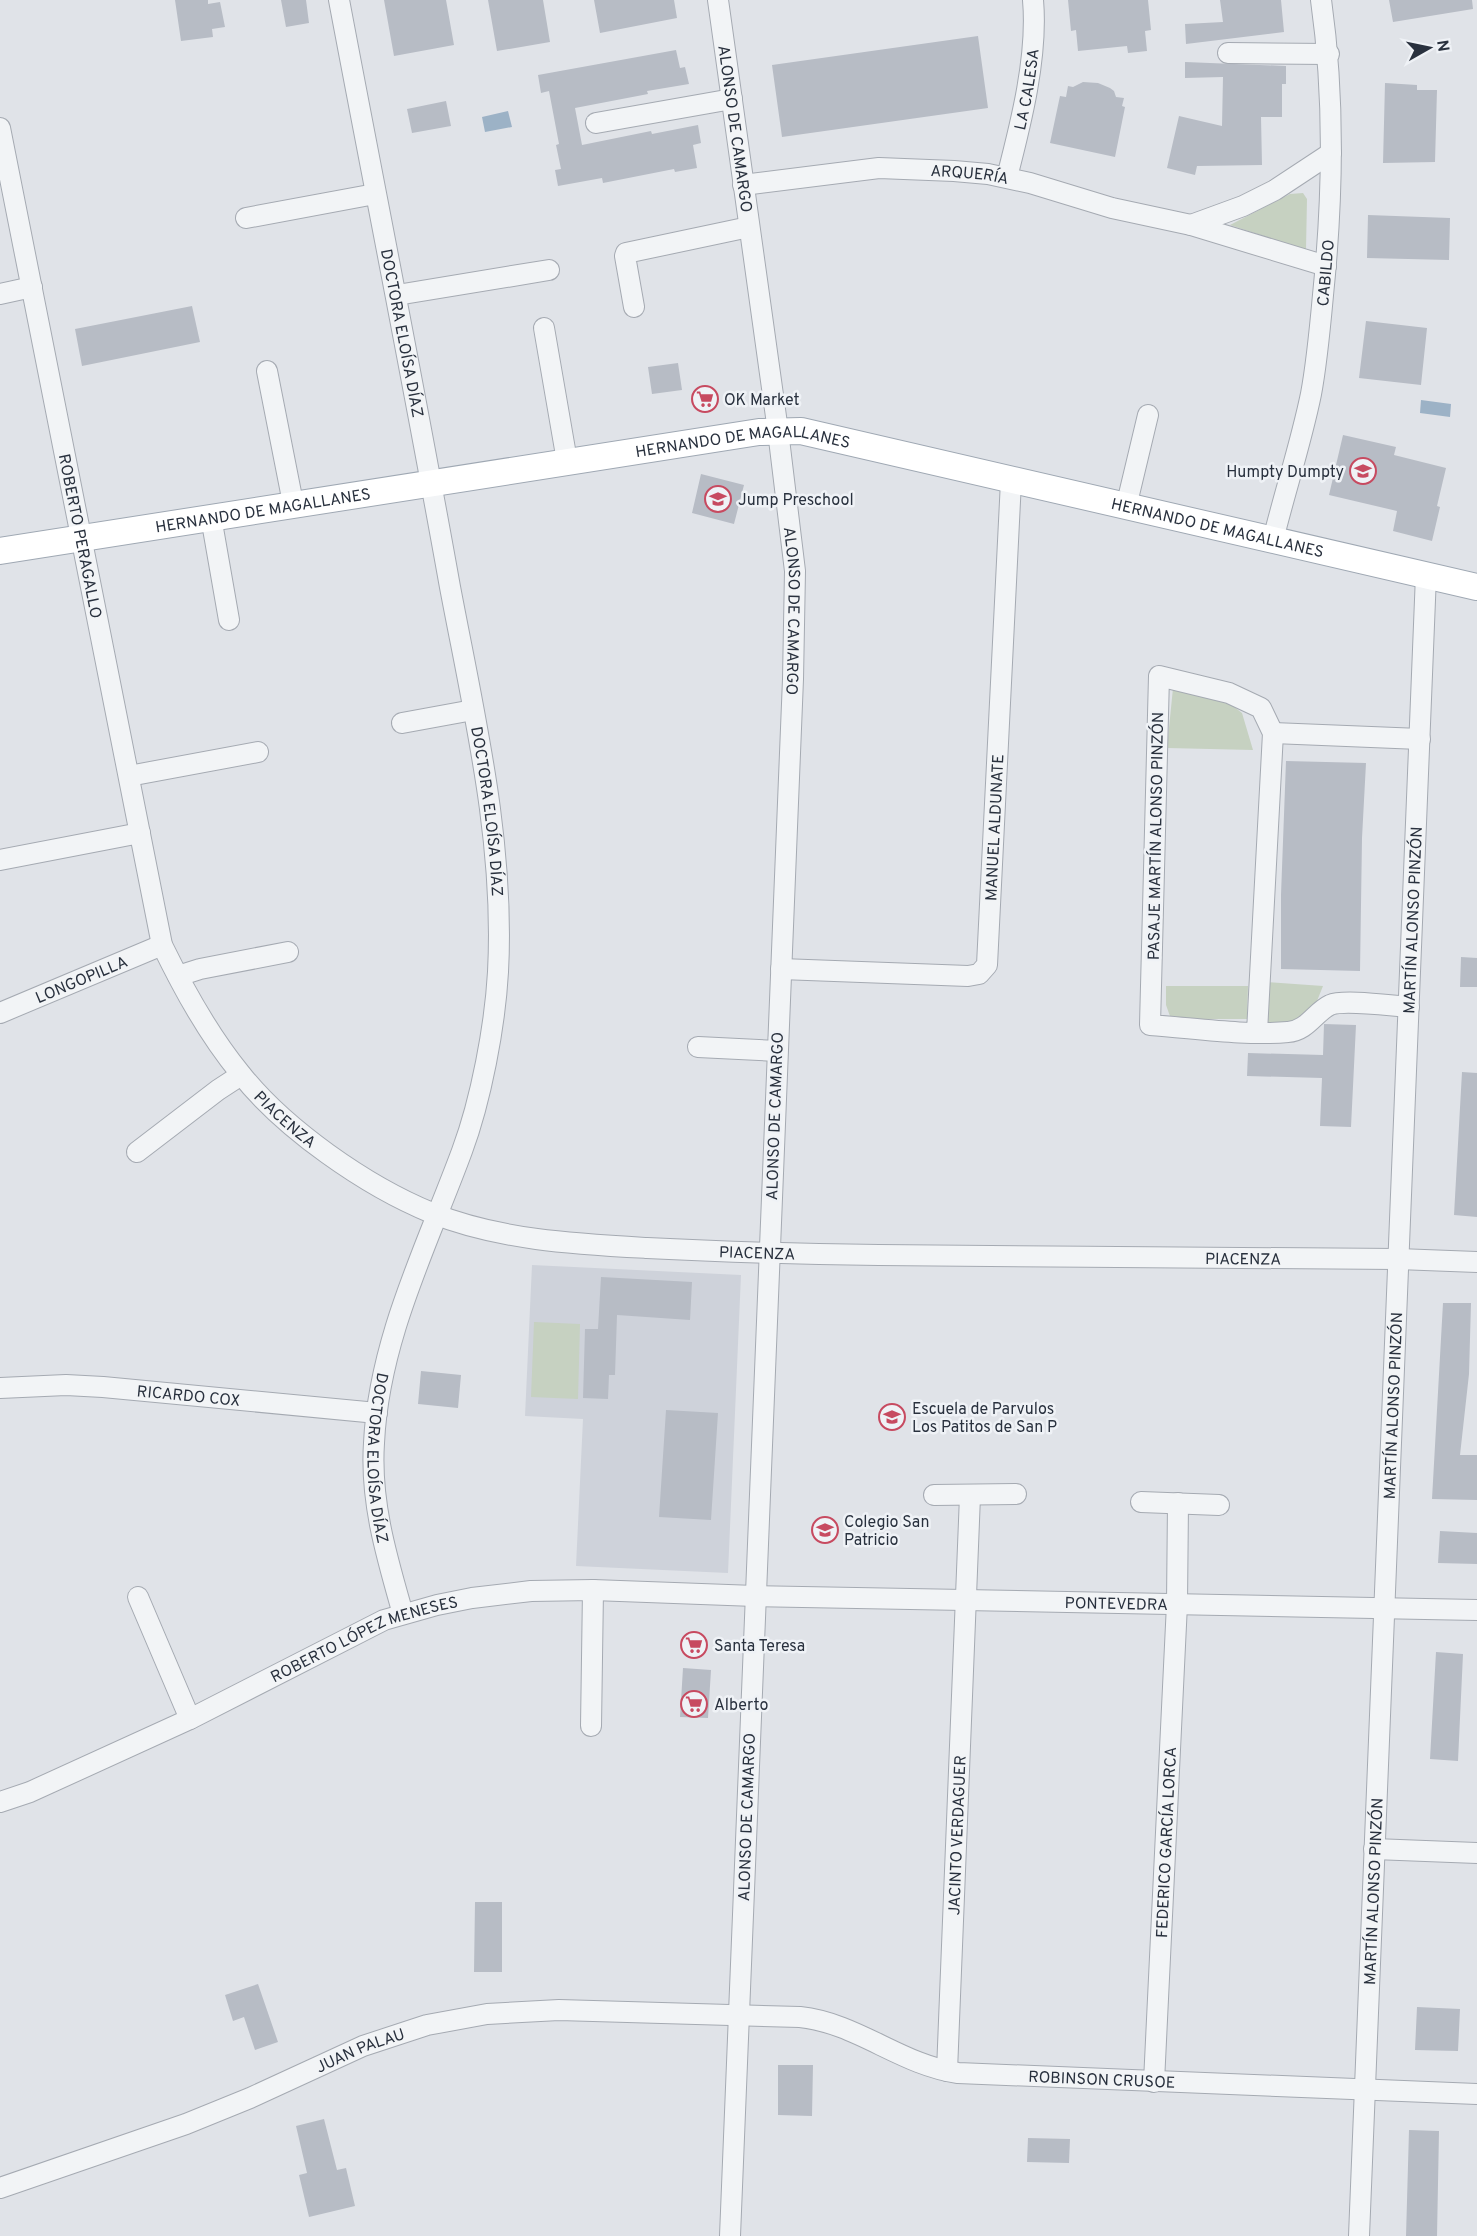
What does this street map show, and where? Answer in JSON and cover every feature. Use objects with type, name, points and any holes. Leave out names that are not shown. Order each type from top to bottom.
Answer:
[{"type":"main road","name":"HERNANDO DE MAGALLANES","points":[[0,551],[567,461],[778,431],[816,433],[1011,481],[1477,587]]},
{"type":"street","name":"DOCTORA ELOÍSA DÍAZ","points":[[339,0],[375,194],[397,295],[493,820],[499,909],[498,973],[492,1025],[482,1079],[464,1146],[398,1315],[381,1383],[373,1445],[375,1492],[382,1536],[403,1614]]},
{"type":"street","name":"ALONSO DE CAMARGO","points":[[718,0],[795,570],[730,2236]]},
{"type":"street","name":"LA CALESA","points":[[1007,177],[1033,53],[1035,30],[1033,0]]},
{"type":"street","name":"CABILDO","points":[[1273,540],[1311,394],[1326,266],[1331,153],[1329,54],[1321,0]]},
{"type":"street","points":[[1228,53],[1329,54]]},
{"type":"street","points":[[596,123],[732,99]]},
{"type":"street","name":"ROBERTO PERAGALLO","points":[[0,128],[162,945]]},
{"type":"street","points":[[1191,225],[1243,206],[1267,194],[1331,153]]},
{"type":"street","name":"ARQUERÍA","points":[[743,185],[879,168],[954,171],[1007,177],[1112,208],[1191,225],[1326,266]]},
{"type":"street","points":[[246,218],[375,194]]},
{"type":"street","points":[[634,307],[626,253],[750,227]]},
{"type":"street","points":[[397,295],[549,270]]},
{"type":"street","points":[[0,294],[32,287]]},
{"type":"street","points":[[544,328],[567,461]]},
{"type":"street","points":[[267,371],[293,504]]},
{"type":"street","points":[[1126,507],[1148,415]]},
{"type":"street","name":"MANUEL ALDUNATE","points":[[781,969],[968,976],[980,974],[987,965],[1011,481]]},
{"type":"street","points":[[211,517],[229,620]]},
{"type":"street","name":"MARTÍN ALONSO PINZÓN","points":[[1359,2236],[1426,575]]},
{"type":"street","name":"PASAJE MARTÍN ALONSO PINZÓN","points":[[1273,733],[1261,708],[1229,693],[1158,676],[1150,1025],[1291,1032],[1303,1027],[1331,1005],[1362,1003],[1409,1007]]},
{"type":"street","points":[[402,723],[473,710]]},
{"type":"street","points":[[1257,1032],[1273,733],[1420,739]]},
{"type":"street","points":[[129,776],[258,752]]},
{"type":"street","points":[[0,860],[140,833]]},
{"type":"street","name":"PIACENZA","points":[[162,945],[207,1028],[241,1076],[282,1117],[331,1157],[382,1188],[437,1215],[484,1229],[541,1240],[768,1254],[1398,1258],[1477,1262]]},
{"type":"street","name":"LONGOPILLA","points":[[0,1013],[162,945]]},
{"type":"street","points":[[178,976],[200,969],[288,952]]},
{"type":"street","points":[[698,1047],[777,1051]]},
{"type":"street","points":[[137,1152],[218,1090],[241,1076]]},
{"type":"street","name":"RICARDO COX","points":[[0,1388],[66,1385],[103,1387],[377,1413]]},
{"type":"street","points":[[934,1496],[970,1497],[1016,1494]]},
{"type":"street","name":"JACINTO VERDAGUER","points":[[947,2071],[970,1497]]},
{"type":"street","points":[[1141,1502],[1219,1505]]},
{"type":"street","name":"FEDERICO GARCÍA LORCA","points":[[1154,2082],[1177,1604],[1178,1503]]},
{"type":"street","points":[[591,1726],[594,1590]]},
{"type":"street","name":"ROBERTO LÓPEZ MENESES","points":[[0,1802],[30,1792],[190,1719],[384,1620],[403,1614],[492,1595],[531,1591],[594,1590],[755,1596]]},
{"type":"street","name":"PONTEVEDRA","points":[[755,1596],[1477,1610]]},
{"type":"street","points":[[138,1597],[190,1719]]},
{"type":"street","points":[[1374,1849],[1477,1853]]},
{"type":"street","name":"JUAN PALAU","points":[[0,2188],[186,2124],[250,2098],[363,2046],[427,2025],[487,2014],[559,2010],[739,2016]]},
{"type":"street","name":"ROBINSON CRUSOE","points":[[739,2016],[821,2019],[844,2027],[916,2063],[947,2071],[972,2074],[1477,2094]]},
{"type":"shaded area","points":[[532,1265],[741,1275],[728,1573],[576,1566],[583,1419],[525,1416]]},
{"type":"green space","points":[[1303,193],[1307,199],[1306,250],[1230,225],[1290,194]]},
{"type":"green space","points":[[1173,688],[1224,699],[1242,713],[1253,750],[1167,748]]},
{"type":"green space","points":[[1266,982],[1323,986],[1313,1011],[1292,1022],[1264,1023]]},
{"type":"green space","points":[[1166,986],[1248,986],[1247,1019],[1171,1019],[1166,1005]]},
{"type":"green space","points":[[534,1322],[580,1324],[578,1399],[531,1397]]},
{"type":"water","points":[[508,111],[512,127],[485,132],[482,117]]},
{"type":"water","points":[[1421,400],[1451,404],[1450,417],[1420,413]]},
{"type":"building","points":[[175,0],[208,0],[208,4],[220,2],[225,27],[212,29],[213,37],[181,41]]},
{"type":"building","points":[[281,0],[306,0],[309,23],[286,27]]},
{"type":"building","points":[[384,0],[446,0],[454,45],[394,56]]},
{"type":"building","points":[[488,0],[543,0],[550,42],[497,51]]},
{"type":"building","points":[[594,0],[674,0],[677,18],[600,33]]},
{"type":"building","points":[[1068,0],[1148,0],[1151,30],[1145,31],[1147,51],[1128,53],[1127,46],[1078,51],[1076,30],[1071,31]]},
{"type":"building","points":[[1220,0],[1281,0],[1284,32],[1186,44],[1185,24],[1223,22]]},
{"type":"building","points":[[1389,0],[1472,0],[1473,9],[1393,22]]},
{"type":"building","points":[[978,36],[988,108],[782,137],[772,65]]},
{"type":"building","points":[[676,50],[680,68],[685,67],[689,84],[647,91],[648,94],[575,108],[582,145],[651,131],[652,134],[698,125],[701,143],[693,145],[697,168],[675,172],[674,169],[603,183],[602,178],[558,186],[555,170],[561,169],[556,145],[559,144],[549,91],[541,93],[538,75]]},
{"type":"building","points":[[1185,62],[1286,66],[1286,84],[1282,84],[1282,117],[1261,117],[1262,165],[1197,166],[1195,175],[1167,168],[1179,116],[1222,126],[1223,77],[1185,78]]},
{"type":"building","points":[[1083,82],[1098,83],[1114,91],[1116,97],[1124,98],[1122,106],[1125,107],[1115,157],[1050,143],[1060,96],[1066,97],[1068,86],[1073,87]]},
{"type":"building","points":[[1385,83],[1417,85],[1417,90],[1437,90],[1435,162],[1383,163]]},
{"type":"building","points":[[446,101],[451,126],[412,133],[407,109]]},
{"type":"building","points":[[1368,215],[1450,218],[1449,260],[1367,258]]},
{"type":"building","points":[[192,306],[200,342],[82,366],[75,329]]},
{"type":"building","points":[[1366,321],[1427,328],[1421,385],[1359,378]]},
{"type":"building","points":[[678,363],[682,390],[652,394],[648,367]]},
{"type":"building","points":[[1343,435],[1396,447],[1394,455],[1446,468],[1432,541],[1393,531],[1397,511],[1329,495]]},
{"type":"building","name":"Jump Preschool","points":[[701,474],[744,485],[734,524],[692,513]]},
{"type":"building","points":[[1286,761],[1366,763],[1362,838],[1360,971],[1281,969]]},
{"type":"building","points":[[1461,957],[1477,958],[1477,987],[1460,987]]},
{"type":"building","points":[[1324,1024],[1356,1025],[1351,1127],[1320,1126],[1322,1078],[1247,1076],[1248,1053],[1323,1055]]},
{"type":"building","points":[[1462,1072],[1477,1073],[1477,1217],[1454,1215]]},
{"type":"building","points":[[601,1277],[692,1282],[690,1320],[617,1315],[615,1375],[609,1375],[608,1399],[583,1398],[585,1329],[598,1329]]},
{"type":"building","points":[[1443,1303],[1471,1303],[1469,1374],[1460,1455],[1477,1455],[1477,1500],[1432,1499]]},
{"type":"building","points":[[421,1371],[461,1375],[458,1408],[418,1404]]},
{"type":"building","points":[[666,1410],[718,1413],[711,1520],[659,1517]]},
{"type":"building","points":[[1440,1531],[1477,1533],[1477,1564],[1438,1563]]},
{"type":"building","points":[[1436,1652],[1463,1654],[1458,1761],[1430,1759]]},
{"type":"building","points":[[683,1668],[711,1670],[708,1718],[680,1717]]},
{"type":"building","points":[[475,1902],[502,1902],[502,1972],[474,1972]]},
{"type":"building","points":[[258,1984],[278,2042],[255,2050],[244,2017],[233,2021],[225,1995]]},
{"type":"building","points":[[1417,2007],[1460,2009],[1458,2051],[1415,2050]]},
{"type":"building","points":[[778,2065],[813,2065],[812,2116],[778,2115]]},
{"type":"building","points":[[324,2119],[337,2170],[346,2168],[355,2206],[309,2217],[299,2175],[307,2173],[296,2126]]},
{"type":"building","points":[[1409,2130],[1439,2131],[1437,2236],[1406,2236]]},
{"type":"building","points":[[1028,2138],[1070,2139],[1069,2163],[1027,2162]]},
{"type":"place","name":"OK Market","points":[[705,399]]},
{"type":"place","name":"Humpty Dumpty","points":[[1363,471]]},
{"type":"place","name":"Jump Preschool","points":[[718,499]]},
{"type":"place","name":"Escuela de Parvulos Los Patitos de San P","points":[[892,1417]]},
{"type":"place","name":"Colegio San Patricio","points":[[825,1530]]},
{"type":"place","name":"Santa Teresa","points":[[694,1645]]},
{"type":"place","name":"Alberto","points":[[694,1704]]}]
